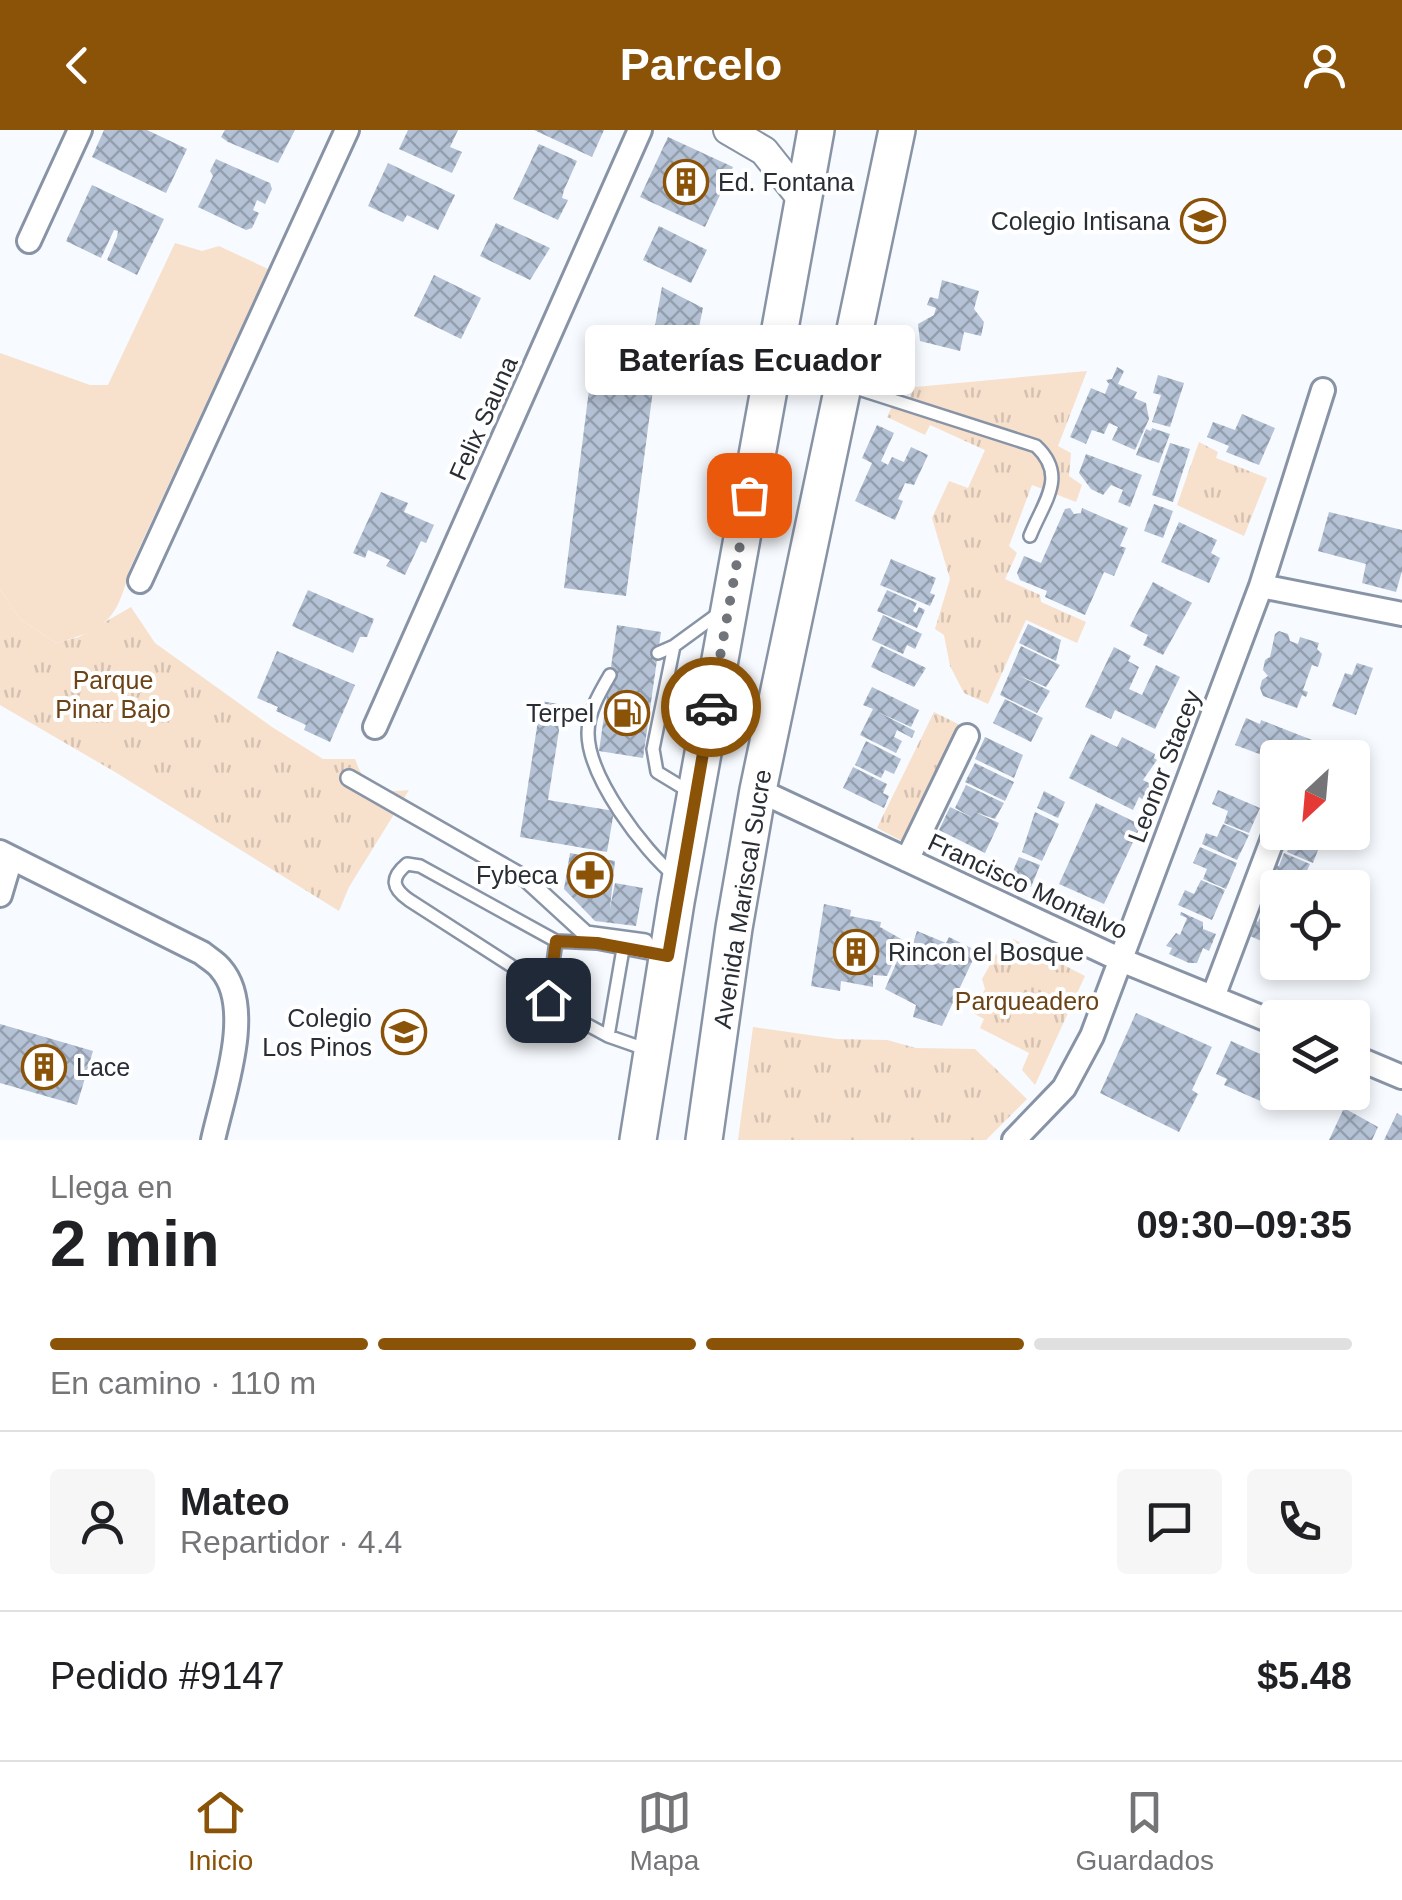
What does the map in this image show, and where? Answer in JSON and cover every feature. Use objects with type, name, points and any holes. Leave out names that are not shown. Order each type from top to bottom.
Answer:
[{"type":"main road","points":[[638,1140],[652,1051],[656,949],[680,880],[816,130]]},
{"type":"main road","name":"Avenida Mariscal Sucre","points":[[704,1140],[758,790],[897,130]]},
{"type":"street","points":[[29,241],[80,130]]},
{"type":"street","points":[[140,581],[347,130]]},
{"type":"street","name":"Felix Sauna","points":[[375,728],[640,130]]},
{"type":"street","points":[[728,130],[764,150],[803,200]]},
{"type":"street","name":"Leonor Stacey","points":[[1014,1140],[1064,1088],[1092,1036],[1261,586],[1323,390]]},
{"type":"street","points":[[1261,586],[1402,614]]},
{"type":"street","points":[[907,860],[967,736]]},
{"type":"street","points":[[349,778],[526,879],[586,934],[656,949]]},
{"type":"street","name":"Francisco Montalvo","points":[[758,790],[1121,960],[1260,1016]]},
{"type":"street","points":[[1214,997],[1268,850]]},
{"type":"street","points":[[0,894],[6,855],[202,953],[222,969],[233,991],[239,1017],[213,1140]]},
{"type":"street","points":[[1370,1064],[1402,1078]]},
{"type":"lane","points":[[844,384],[1036,446],[1050,459],[1054,475],[1030,536]]},
{"type":"lane","points":[[658,653],[729,606]]},
{"type":"lane","points":[[674,646],[653,762],[657,772],[682,790],[695,794]]},
{"type":"lane","points":[[610,675],[596,697],[588,730],[592,760],[634,834],[680,880]]},
{"type":"lane","points":[[652,1051],[608,1036],[548,1000],[524,974],[396,891],[394,882],[397,872],[408,864],[420,866],[556,941],[656,949]]},
{"type":"lane","points":[[548,1000],[556,941]]},
{"type":"lane","points":[[608,1036],[623,949]]},
{"type":"green space","points":[[175,243],[202,251],[219,246],[268,269],[130,568],[115,610],[99,627],[56,643],[20,619],[0,589],[0,353],[90,385],[108,385]]},
{"type":"green space","points":[[1087,371],[1058,446],[1071,453],[1069,476],[1082,485],[1076,502],[1032,485],[1009,546],[1017,553],[1005,579],[1040,595],[1041,602],[1086,622],[1077,643],[1026,620],[988,704],[964,693],[950,666],[944,635],[935,629],[950,579],[932,518],[949,481],[968,488],[985,450],[930,425],[925,435],[887,417],[896,398],[910,397],[915,387]]},
{"type":"green space","points":[[1199,442],[1218,452],[1216,458],[1267,478],[1244,536],[1177,505]]},
{"type":"green space","name":"Parque Pinar Bajo","points":[[0,589],[20,619],[56,643],[79,637],[131,607],[155,643],[272,727],[323,759],[355,759],[374,788],[409,790],[349,887],[339,911],[0,705]]},
{"type":"green space","points":[[934,712],[960,725],[902,841],[877,828]]},
{"type":"green space","name":"Parqueadero","points":[[1013,939],[1085,976],[1035,1085],[1022,1070],[1029,1053],[980,1028],[984,1019],[973,1013],[985,989],[982,979],[996,954],[1005,958]]},
{"type":"green space","points":[[753,1027],[837,1039],[887,1040],[916,1048],[975,1049],[1027,1099],[986,1140],[738,1140]]},
{"type":"building","points":[[104,130],[147,130],[187,149],[166,193],[92,157]]},
{"type":"building","points":[[225,130],[295,130],[278,163],[228,142],[221,137]]},
{"type":"building","points":[[408,130],[458,130],[450,147],[462,152],[452,173],[399,149]]},
{"type":"building","points":[[534,130],[604,130],[592,157]]},
{"type":"building","name":"Ed. Fontana","points":[[668,137],[733,167],[705,227],[640,197]]},
{"type":"building","points":[[539,144],[577,161],[564,190],[562,198],[568,200],[558,220],[513,199]]},
{"type":"building","points":[[216,159],[270,183],[272,189],[265,204],[257,200],[253,210],[259,213],[252,228],[246,230],[198,207],[213,176],[210,171]]},
{"type":"building","points":[[388,163],[455,195],[438,230],[407,215],[403,222],[368,206]]},
{"type":"building","points":[[92,185],[164,219],[137,275],[107,260],[118,231],[114,230],[101,258],[66,241]]},
{"type":"building","points":[[496,223],[550,248],[530,280],[480,256]]},
{"type":"building","points":[[659,226],[707,250],[691,283],[643,260]]},
{"type":"building","points":[[434,275],[481,298],[461,339],[414,316]]},
{"type":"building","points":[[942,280],[979,291],[974,309],[984,322],[981,336],[964,332],[960,351],[920,341],[918,324],[934,315],[936,308],[927,305],[930,297],[938,299]]},
{"type":"building","points":[[662,287],[703,308],[696,341],[654,331]]},
{"type":"building","points":[[1117,367],[1124,371],[1118,384],[1137,392],[1134,398],[1146,403],[1149,419],[1135,450],[1112,440],[1118,427],[1109,423],[1104,434],[1092,430],[1086,444],[1070,437],[1091,388],[1105,394],[1109,384],[1106,380],[1112,379]]},
{"type":"building","points":[[591,374],[654,382],[626,596],[564,588]]},
{"type":"building","points":[[1158,375],[1184,383],[1170,427],[1152,422],[1161,395],[1153,393]]},
{"type":"building","points":[[1242,414],[1275,428],[1259,465],[1226,452],[1229,446],[1207,437],[1213,422],[1235,430]]},
{"type":"building","points":[[877,425],[894,433],[881,461],[888,465],[892,457],[904,462],[911,447],[928,455],[914,485],[905,483],[895,520],[855,501],[872,463],[862,458]]},
{"type":"building","points":[[1146,429],[1170,434],[1159,463],[1136,455]]},
{"type":"building","points":[[1170,443],[1190,449],[1173,502],[1152,495]]},
{"type":"building","points":[[1086,454],[1142,475],[1130,507],[1118,502],[1123,490],[1111,485],[1103,495],[1091,489],[1079,473]]},
{"type":"building","points":[[381,492],[408,503],[404,512],[434,525],[426,543],[421,541],[405,575],[386,566],[390,560],[368,550],[365,558],[353,553]]},
{"type":"building","points":[[1154,504],[1173,511],[1163,538],[1144,531]]},
{"type":"building","points":[[1070,508],[1074,514],[1081,513],[1082,508],[1128,528],[1120,546],[1126,548],[1114,576],[1104,572],[1085,615],[1045,597],[1047,591],[1020,580],[1017,573],[1024,556],[1041,563],[1065,509]]},
{"type":"building","points":[[1329,512],[1402,530],[1402,571],[1396,592],[1362,583],[1366,564],[1318,551]]},
{"type":"building","points":[[1179,522],[1217,540],[1211,553],[1220,558],[1209,583],[1161,562]]},
{"type":"building","points":[[891,559],[936,578],[930,606],[880,585]]},
{"type":"building","points":[[1153,582],[1192,603],[1163,655],[1143,645],[1148,635],[1130,626]]},
{"type":"building","points":[[308,590],[374,619],[367,637],[360,637],[353,653],[292,626]]},
{"type":"building","points":[[887,590],[917,603],[913,611],[916,613],[919,607],[925,610],[917,628],[877,611]]},
{"type":"building","points":[[883,615],[922,634],[915,649],[907,645],[903,654],[872,640]]},
{"type":"building","points":[[1028,624],[1061,640],[1056,661],[1019,643]]},
{"type":"building","name":"Terpel","points":[[617,625],[661,632],[643,758],[599,751]]},
{"type":"building","points":[[1279,631],[1298,644],[1300,637],[1319,643],[1317,649],[1322,654],[1318,667],[1312,665],[1303,690],[1308,692],[1306,697],[1302,695],[1297,708],[1263,696],[1260,688],[1268,676],[1263,670],[1265,660],[1270,657]]},
{"type":"building","points":[[881,646],[926,668],[914,687],[871,667]]},
{"type":"building","points":[[1021,646],[1060,665],[1046,687],[1018,675],[1050,691],[1037,713],[1000,695]]},
{"type":"building","points":[[1114,647],[1131,656],[1128,661],[1139,667],[1129,689],[1142,695],[1156,665],[1180,677],[1155,729],[1115,710],[1111,719],[1085,707]]},
{"type":"building","points":[[277,651],[355,685],[330,742],[304,730],[306,725],[257,698]]},
{"type":"building","points":[[1357,663],[1373,668],[1356,715],[1332,706],[1345,673],[1352,675]]},
{"type":"building","points":[[872,687],[919,710],[911,727],[878,712],[915,731],[912,738],[897,730],[894,737],[902,741],[896,753],[860,735],[873,709],[863,705]]},
{"type":"building","points":[[1005,699],[1043,718],[1031,742],[993,723]]},
{"type":"building","points":[[541,701],[563,705],[548,800],[614,811],[607,852],[520,837]]},
{"type":"building","points":[[1246,718],[1312,740],[1260,740],[1260,754],[1235,745]]},
{"type":"building","points":[[1091,734],[1117,747],[1122,737],[1155,754],[1157,760],[1143,780],[1151,784],[1144,800],[1139,797],[1133,810],[1069,778]]},
{"type":"building","points":[[985,737],[1023,755],[1014,778],[975,759]]},
{"type":"building","points":[[866,741],[901,759],[894,774],[885,770],[881,778],[855,765]]},
{"type":"building","points":[[975,763],[1014,782],[1005,801],[965,782]]},
{"type":"building","points":[[853,767],[887,784],[883,793],[889,796],[884,808],[843,788]]},
{"type":"building","points":[[966,785],[1004,803],[995,819],[975,812],[999,823],[985,853],[939,830],[950,807],[973,818],[955,808]]},
{"type":"building","points":[[1218,790],[1260,808],[1249,833],[1224,823],[1228,811],[1212,804]]},
{"type":"building","points":[[1044,791],[1065,802],[1058,818],[1037,808]]},
{"type":"building","points":[[1096,803],[1141,825],[1104,904],[1059,884]]},
{"type":"building","points":[[1035,812],[1059,824],[1042,861],[1022,852]]},
{"type":"building","points":[[1223,824],[1249,835],[1237,860],[1202,844],[1206,833],[1217,837]]},
{"type":"building","points":[[1200,847],[1237,863],[1226,889],[1203,879],[1207,869],[1193,863]]},
{"type":"building","points":[[1288,850],[1318,850],[1313,863]]},
{"type":"building","name":"Fybeca","points":[[570,853],[615,861],[610,908],[615,883],[643,888],[636,926],[595,921],[564,889]]},
{"type":"building","points":[[1284,853],[1310,864],[1307,870],[1264,870],[1268,861],[1279,866]]},
{"type":"building","points":[[1019,857],[1040,865],[1031,887],[1010,878]]},
{"type":"building","points":[[1201,880],[1225,890],[1212,920],[1178,905],[1185,890],[1194,894]]},
{"type":"building","name":"Rincon el Bosque","points":[[824,904],[851,910],[850,916],[881,922],[880,927],[903,940],[887,976],[873,975],[873,987],[841,981],[840,991],[811,986]]},
{"type":"building","points":[[1181,912],[1203,922],[1203,929],[1216,934],[1209,951],[1203,948],[1197,963],[1169,954],[1172,948],[1166,946],[1176,933],[1180,935],[1187,918]]},
{"type":"building","points":[[1248,917],[1258,922],[1260,917],[1260,940],[1241,932]]},
{"type":"building","points":[[917,931],[946,943],[949,937],[977,951],[942,1026],[913,1017],[916,1005],[885,989],[906,940],[913,943]]},
{"type":"building","points":[[1136,1013],[1212,1047],[1192,1090],[1198,1094],[1179,1132],[1100,1093]]},
{"type":"building","name":"Lace","points":[[0,1024],[93,1051],[77,1105],[0,1083]]},
{"type":"building","points":[[1231,1041],[1260,1054],[1260,1101],[1224,1085],[1227,1079],[1216,1074]]},
{"type":"building","points":[[1343,1110],[1378,1127],[1372,1140],[1329,1140]]},
{"type":"building","points":[[1397,1113],[1402,1116],[1402,1140],[1384,1140]]},
{"type":"way so far","points":[[711,707],[749,495]]},
{"type":"place","name":"Ed. Fontana","points":[[686,182]]},
{"type":"place","name":"Colegio Intisana","points":[[1203,221]]},
{"type":"place","name":"Baterías Ecuador","points":[[749,495]]},
{"type":"place","name":"Terpel","points":[[627,713]]},
{"type":"place","name":"Fybeca","points":[[590,875]]},
{"type":"place","name":"Rincon el Bosque","points":[[856,952]]},
{"type":"place","name":"Colegio Los Pinos","points":[[404,1032]]},
{"type":"place","name":"Lace","points":[[44,1067]]},
{"type":"route","points":[[548,1000],[556,941],[597,943],[668,956],[711,707]]}]
